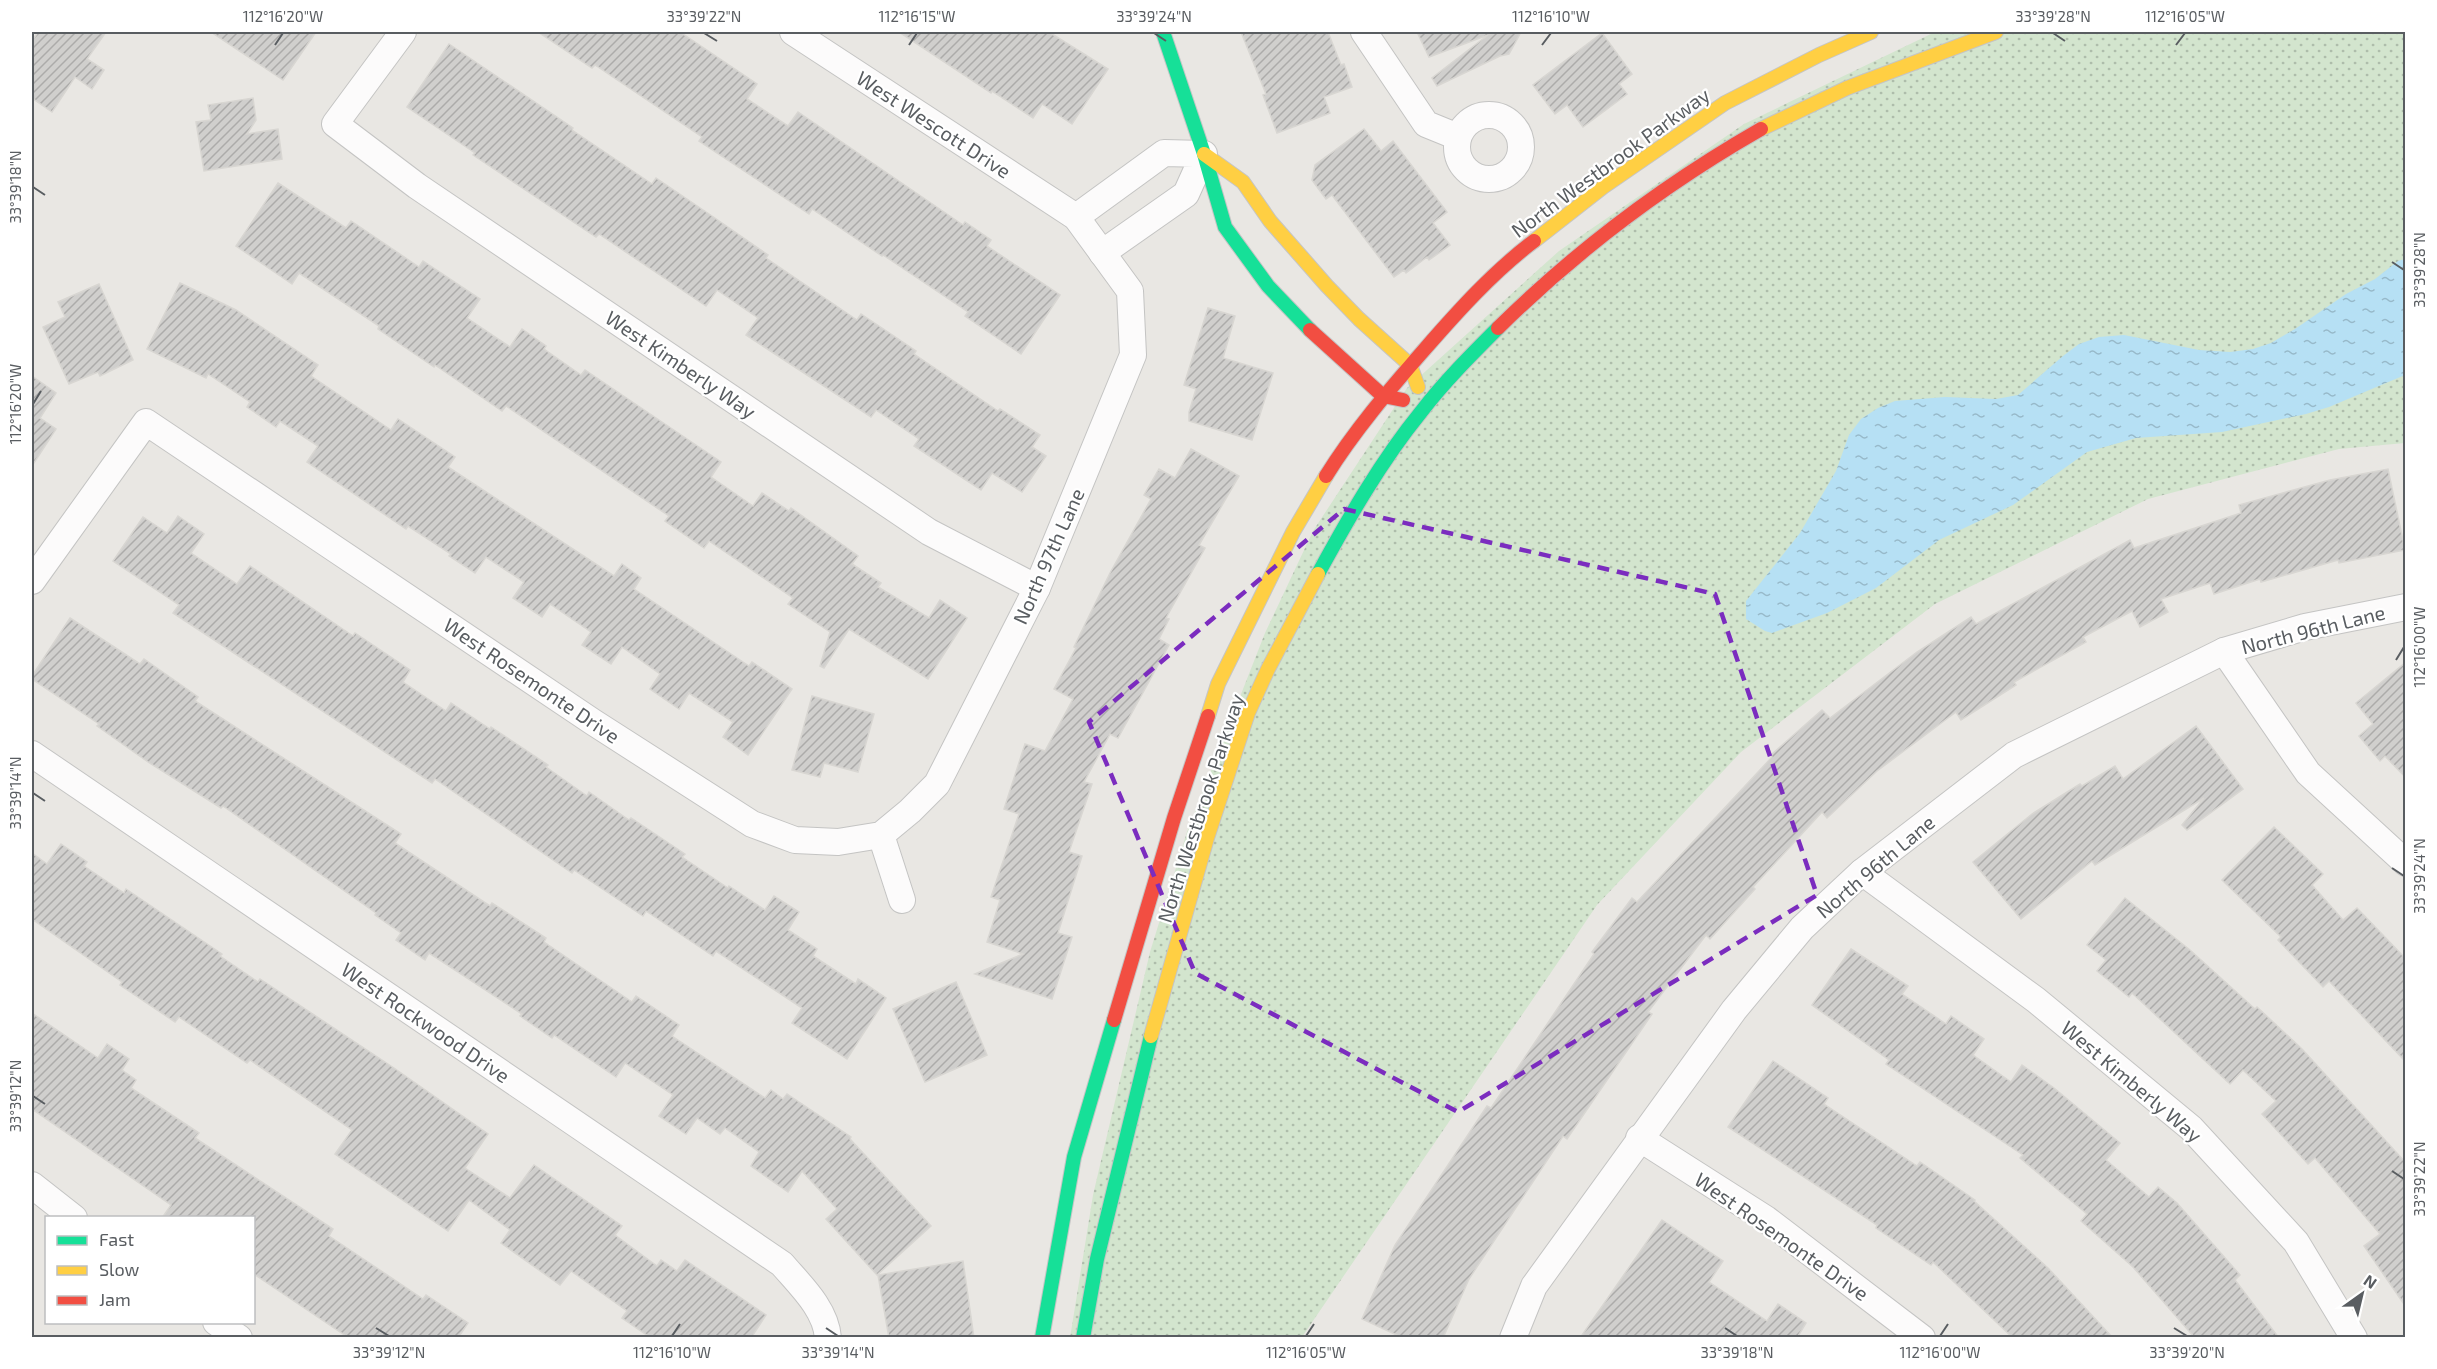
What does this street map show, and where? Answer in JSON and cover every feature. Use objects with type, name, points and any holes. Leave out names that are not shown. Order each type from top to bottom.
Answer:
[{"type":"street","name":"West Kimberly Way","points":[[403,32],[335,124],[417,186],[929,532],[1037,588]]},
{"type":"street","name":"West Wescott Drive","points":[[793,32],[1076,217]]},
{"type":"street","points":[[1163,32],[1204,154],[1225,227],[1268,286],[1299,321],[1383,396],[1426,405]]},
{"type":"street","points":[[1364,32],[1426,124],[1458,137]]},
{"type":"street","name":"North Westbrook Parkway","points":[[1042,1338],[1074,1157],[1174,818],[1218,684],[1293,532],[1332,467],[1383,396],[1510,258],[1603,187],[1725,103],[1819,55],[1871,32]]},
{"type":"street","name":"North Westbrook Parkway","points":[[1083,1338],[1087,1306],[1113,1186],[1150,1038],[1188,903],[1250,709],[1323,564],[1365,494],[1426,405],[1492,333],[1548,281],[1629,215],[1702,164],[1758,130],[1841,90],[1996,32]]},
{"type":"street","points":[[1076,217],[1164,153],[1204,154],[1243,182],[1270,221],[1327,286],[1359,319],[1410,365],[1426,405]]},
{"type":"street","points":[[1102,253],[1186,194],[1204,154]]},
{"type":"street","name":"North 97th Lane","points":[[881,835],[937,784],[1037,588],[1133,355],[1130,291],[1076,217]]},
{"type":"street","name":"West Rosemonte Drive","points":[[32,581],[146,422],[583,715],[752,824],[795,840],[838,842],[881,835]]},
{"type":"street","name":"North 96th Lane","points":[[1513,1338],[1534,1286],[1741,1000],[1802,928],[1863,872],[2014,755],[2224,651],[2305,627],[2406,607]]},
{"type":"street","points":[[2224,651],[2308,773],[2406,863]]},
{"type":"street","name":"West Rockwood Drive","points":[[32,754],[782,1264],[812,1298],[828,1331],[828,1338]]},
{"type":"street","points":[[881,835],[902,900]]},
{"type":"street","name":"West Kimberly Way","points":[[1863,872],[2036,1000],[2191,1128],[2296,1242],[2354,1338]]},
{"type":"street","name":"West Rosemonte Drive","points":[[1639,1138],[1766,1219],[1922,1338]]},
{"type":"street","points":[[32,1185],[71,1216]]},
{"type":"street","points":[[218,1324],[239,1338]]},
{"type":"highlighted area","points":[[1344,509],[1715,594],[1817,895],[1458,1112],[1195,973],[1089,722]]},
{"type":"green space","points":[[1935,32],[2405,32],[2405,443],[2339,449],[2148,499],[1935,604],[1741,752],[1597,905],[1302,1337],[1070,1338],[1093,1195],[1150,952],[1187,832],[1265,633],[1313,531],[1407,388],[1559,251],[1744,124]]},
{"type":"water","points":[[2405,259],[2405,375],[2329,407],[2306,414],[2222,432],[2136,438],[2087,452],[2013,505],[1939,540],[1876,588],[1827,613],[1772,633],[1746,619],[1746,601],[1800,533],[1836,471],[1849,435],[1861,419],[1878,408],[1895,401],[1945,397],[1996,399],[2018,395],[2079,344],[2099,337],[2124,335],[2199,350],[2230,352],[2253,349],[2271,343],[2295,329],[2346,294],[2375,279],[2398,261]]},
{"type":"building","points":[[38,32],[106,32],[87,59],[104,70],[92,89],[75,77],[52,112],[32,98],[32,41]]},
{"type":"building","points":[[211,32],[316,32],[283,80]]},
{"type":"building","points":[[538,32],[680,32],[757,84],[747,99],[788,126],[798,112],[963,225],[965,222],[991,240],[987,246],[1060,295],[1021,354],[965,316],[968,312],[883,255],[812,209],[809,214],[699,141],[702,137],[595,65],[592,68]]},
{"type":"building","points":[[899,32],[1049,32],[1108,69],[1072,124],[1042,104],[1033,118]]},
{"type":"building","points":[[1241,32],[1328,32],[1341,65],[1344,64],[1352,87],[1324,97],[1330,113],[1277,133],[1263,95],[1266,94]]},
{"type":"building","points":[[1417,32],[1521,32],[1509,54],[1500,56],[1437,86],[1432,78],[1488,35],[1429,57]]},
{"type":"building","points":[[1602,33],[1632,74],[1619,84],[1627,94],[1583,127],[1567,105],[1555,114],[1533,85]]},
{"type":"building","points":[[449,44],[652,184],[656,178],[768,255],[766,258],[857,320],[861,314],[916,351],[914,354],[998,411],[1000,409],[1040,435],[1032,447],[1046,456],[1022,492],[992,473],[981,490],[914,446],[919,439],[876,410],[871,417],[746,335],[758,318],[717,290],[706,306],[599,234],[596,237],[473,155],[475,153],[407,107]]},
{"type":"building","points":[[253,98],[256,120],[247,134],[278,129],[282,159],[204,171],[196,122],[211,120],[208,105]]},
{"type":"building","points":[[1364,129],[1381,151],[1393,141],[1447,212],[1433,223],[1450,245],[1429,260],[1427,257],[1406,273],[1404,270],[1394,277],[1332,195],[1326,199],[1312,180],[1315,165]]},
{"type":"building","points":[[278,183],[346,228],[351,221],[419,267],[423,261],[480,299],[467,318],[510,347],[522,329],[546,346],[544,349],[581,375],[585,370],[721,462],[711,477],[753,506],[762,493],[789,511],[791,508],[858,556],[852,564],[881,583],[878,587],[929,618],[940,600],[967,618],[928,679],[849,629],[824,668],[820,666],[830,632],[788,604],[793,598],[709,541],[704,548],[665,521],[669,516],[506,406],[502,411],[435,365],[434,367],[378,329],[379,326],[299,273],[292,284],[236,246]]},
{"type":"building","points":[[180,283],[236,310],[318,365],[311,376],[391,430],[398,419],[455,457],[448,467],[614,576],[622,564],[641,578],[634,589],[749,666],[752,662],[792,689],[748,755],[723,737],[733,722],[689,693],[679,709],[650,689],[660,674],[622,647],[611,664],[582,645],[591,632],[550,604],[542,617],[513,598],[524,582],[486,557],[475,573],[449,556],[451,554],[408,526],[406,529],[307,462],[318,446],[280,421],[276,427],[247,407],[250,402],[208,374],[206,378],[147,349]]},
{"type":"building","points":[[99,284],[133,360],[100,376],[98,372],[69,384],[43,327],[65,317],[58,302]]},
{"type":"building","points":[[1208,308],[1235,316],[1223,358],[1273,373],[1252,440],[1189,421],[1189,412],[1196,389],[1184,385]]},
{"type":"building","points":[[32,376],[56,393],[40,418],[56,429],[32,466]]},
{"type":"building","points":[[1191,449],[1239,476],[1199,545],[1205,548],[1166,618],[1169,619],[1159,639],[1169,645],[1118,738],[1110,734],[1084,782],[1092,784],[1069,852],[1082,856],[1058,933],[1072,937],[1052,999],[975,974],[1023,954],[987,942],[1000,900],[991,897],[1019,814],[1004,809],[1025,744],[1045,751],[1073,699],[1054,689],[1076,648],[1074,647],[1110,573],[1151,499],[1144,495],[1159,469],[1175,478]]},
{"type":"building","points":[[2388,469],[2405,550],[2339,563],[2338,560],[2261,582],[2260,579],[2214,594],[2210,583],[2161,599],[2168,612],[2140,627],[2132,611],[2083,637],[2086,642],[2014,682],[2016,685],[1961,720],[1956,712],[1877,771],[1827,818],[1822,812],[1753,887],[1755,889],[1710,939],[1706,935],[1648,1012],[1652,1014],[1567,1139],[1563,1136],[1469,1279],[1443,1338],[1403,1338],[1362,1319],[1395,1245],[1487,1106],[1491,1108],[1594,954],[1592,952],[1632,898],[1637,902],[1772,757],[1771,755],[1822,710],[1830,718],[1917,652],[1971,617],[1976,624],[2130,540],[2134,548],[2241,513],[2239,505],[2330,480]]},
{"type":"building","points":[[178,516],[204,534],[191,553],[237,584],[250,566],[353,636],[355,633],[410,670],[403,682],[446,711],[451,703],[490,729],[491,727],[548,765],[546,767],[587,796],[589,792],[629,820],[631,818],[685,854],[682,857],[765,910],[774,896],[799,912],[788,930],[817,949],[813,956],[856,984],[858,979],[886,998],[847,1059],[792,1023],[802,1008],[716,951],[713,956],[646,911],[643,916],[574,870],[572,873],[435,779],[432,783],[173,613],[179,605],[113,561],[143,517],[167,533]]},
{"type":"building","points":[[70,618],[140,664],[144,659],[198,697],[195,701],[401,834],[395,843],[490,906],[492,903],[546,938],[544,942],[632,1002],[636,996],[679,1025],[672,1036],[765,1098],[771,1090],[783,1099],[787,1094],[851,1137],[850,1139],[931,1226],[877,1275],[826,1219],[837,1209],[802,1171],[788,1192],[751,1166],[759,1152],[725,1128],[720,1134],[697,1118],[686,1134],[659,1116],[673,1095],[625,1063],[616,1077],[554,1035],[552,1038],[520,1016],[522,1014],[429,953],[425,960],[396,940],[401,933],[375,915],[376,913],[223,806],[221,808],[151,764],[97,726],[99,724],[32,679]]},
{"type":"building","points":[[2406,662],[2406,778],[2385,756],[2380,761],[2359,736],[2373,724],[2356,703]]},
{"type":"building","points":[[812,696],[874,714],[858,772],[824,763],[820,777],[792,770]]},
{"type":"building","points":[[2196,726],[2243,789],[2187,830],[2182,825],[2204,798],[2095,865],[2092,861],[2021,919],[1973,862],[2032,814],[2080,784],[2082,786],[2115,766],[2123,779]]},
{"type":"building","points":[[2274,827],[2323,874],[2312,885],[2343,920],[2357,908],[2406,959],[2406,1062],[2329,981],[2323,987],[2278,940],[2281,937],[2222,880]]},
{"type":"building","points":[[61,844],[87,862],[84,866],[124,893],[126,889],[222,954],[220,956],[258,982],[260,979],[488,1134],[465,1168],[510,1198],[534,1165],[622,1226],[615,1235],[657,1266],[661,1260],[677,1271],[685,1260],[766,1315],[751,1338],[651,1338],[622,1318],[627,1311],[571,1271],[560,1285],[501,1243],[510,1230],[469,1200],[448,1231],[335,1154],[352,1130],[250,1060],[247,1063],[179,1017],[175,1022],[120,985],[122,982],[32,919],[32,853],[47,864]]},
{"type":"building","points":[[2125,898],[2190,950],[2255,1009],[2257,1007],[2302,1049],[2406,1163],[2406,1307],[2364,1246],[2380,1234],[2315,1158],[2308,1164],[2262,1114],[2276,1101],[2243,1070],[2230,1084],[2132,993],[2129,997],[2097,971],[2106,960],[2087,945]]},
{"type":"building","points":[[1851,949],[1908,986],[1902,994],[1946,1024],[1951,1016],[1984,1039],[1973,1055],[2011,1082],[2022,1065],[2054,1088],[2120,1143],[2106,1160],[2149,1197],[2158,1187],[2177,1203],[2240,1275],[2235,1280],[2279,1338],[2195,1338],[2133,1267],[2081,1221],[2087,1214],[2020,1158],[2023,1155],[1886,1064],[1889,1060],[1812,1005]]},
{"type":"building","points":[[956,982],[987,1055],[925,1082],[893,1009]]},
{"type":"building","points":[[32,1013],[98,1058],[107,1044],[129,1059],[122,1070],[136,1080],[131,1088],[199,1133],[195,1138],[333,1229],[329,1236],[423,1299],[426,1295],[468,1323],[458,1338],[349,1338],[255,1275],[255,1216],[163,1216],[171,1205],[32,1109]]},
{"type":"building","points":[[1773,1061],[1828,1098],[1824,1104],[1917,1166],[1920,1162],[1975,1200],[2048,1268],[2113,1338],[2013,1338],[1933,1262],[1931,1265],[1876,1228],[1877,1225],[1728,1127]]},
{"type":"building","points":[[1662,1220],[1723,1261],[1709,1282],[1767,1321],[1778,1304],[1806,1323],[1797,1338],[1580,1338]]},
{"type":"building","points":[[963,1261],[974,1338],[889,1338],[878,1275]]},
{"type":"traffic: fast","points":[[1163,32],[1204,154],[1225,227],[1268,286],[1310,330]]},
{"type":"traffic: fast","points":[[1318,574],[1392,450],[1448,379],[1498,328]]},
{"type":"traffic: fast","points":[[1042,1338],[1074,1157],[1114,1020]]},
{"type":"traffic: fast","points":[[1083,1338],[1097,1259],[1151,1036]]},
{"type":"traffic: slow","points":[[1534,241],[1603,187],[1725,103],[1819,55],[1871,32]]},
{"type":"traffic: slow","points":[[1761,129],[1847,88],[1996,32]]},
{"type":"traffic: slow","points":[[1204,154],[1243,182],[1270,221],[1327,286],[1359,319],[1410,365],[1418,387]]},
{"type":"traffic: slow","points":[[1208,716],[1218,684],[1293,532],[1326,476]]},
{"type":"traffic: slow","points":[[1151,1036],[1207,838],[1248,713],[1268,669],[1318,574]]},
{"type":"traffic: jam","points":[[1498,328],[1559,272],[1623,220],[1691,172],[1761,129]]},
{"type":"traffic: jam","points":[[1326,476],[1372,411],[1437,335],[1490,279],[1534,241]]},
{"type":"traffic: jam","points":[[1310,330],[1383,396],[1403,400]]},
{"type":"traffic: jam","points":[[1114,1020],[1174,818],[1208,716]]}]
